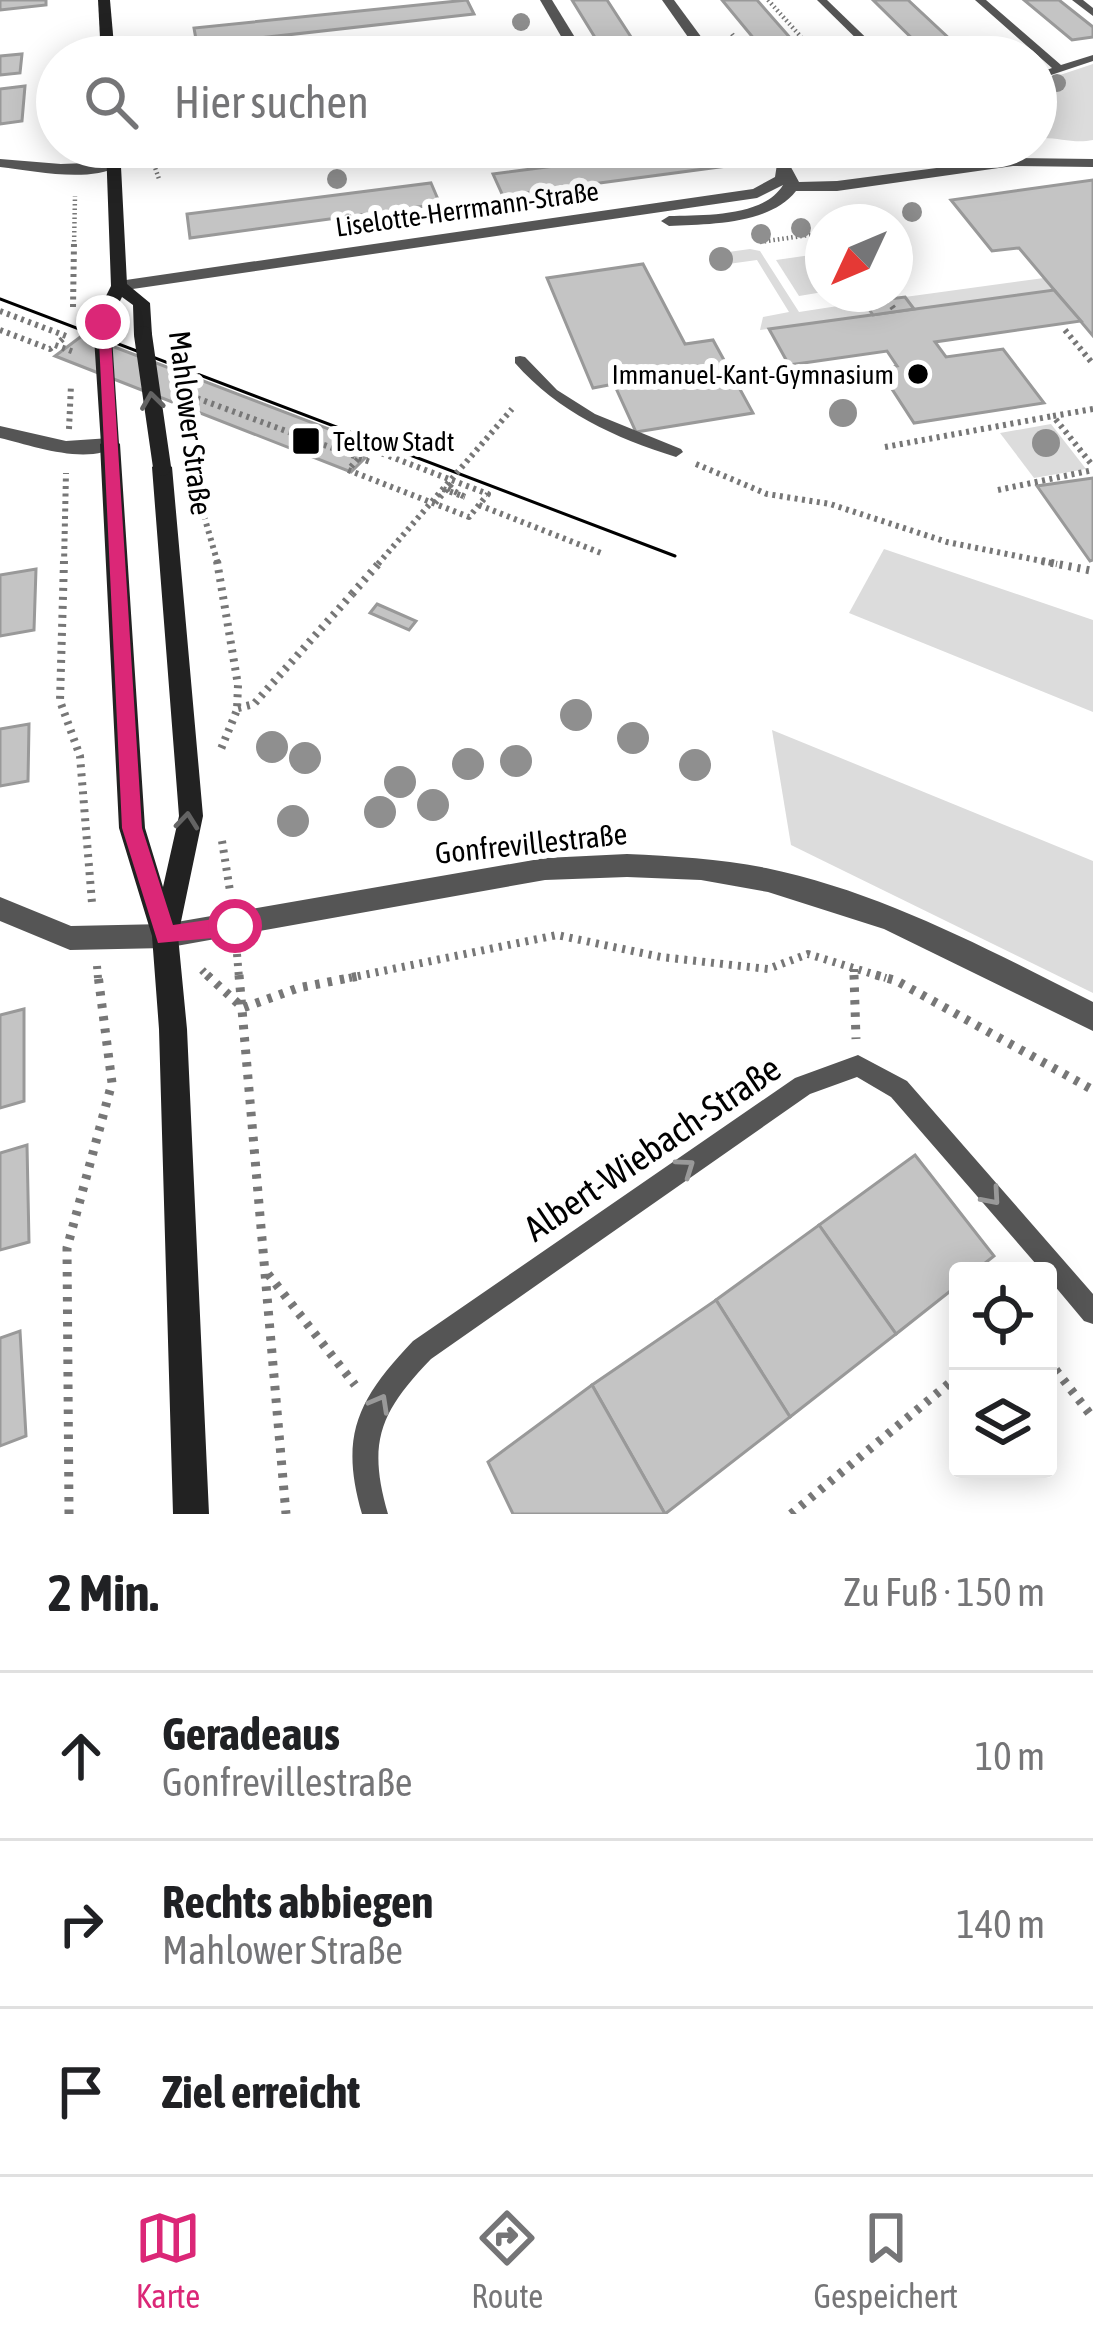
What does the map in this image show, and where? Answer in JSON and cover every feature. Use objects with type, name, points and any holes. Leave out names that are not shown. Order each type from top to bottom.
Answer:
[{"type":"main road","points":[[104,0],[107,36]]},
{"type":"main road","name":"Mahlower Straße","points":[[114,168],[119,286],[103,322],[132,828],[165,936],[176,1086],[191,1514]]},
{"type":"main road","name":"Mahlower Straße","points":[[119,286],[141,303],[161,467],[191,816],[165,936]]},
{"type":"street","points":[[546,0],[567,36]]},
{"type":"street","points":[[668,0],[694,36]]},
{"type":"street","points":[[0,163],[36,165]]},
{"type":"street","points":[[1057,163],[1093,163]]},
{"type":"street","name":"Liselotte-Herrmann-Straße","points":[[119,286],[757,193],[782,179],[784,168]]},
{"type":"street","points":[[619,214],[672,221],[731,215],[782,200],[792,187],[786,168]]},
{"type":"street","points":[[792,187],[837,186],[968,168]]},
{"type":"street","points":[[0,432],[110,444]]},
{"type":"street","name":"Gonfrevillestraße","points":[[0,909],[70,938],[165,936],[545,869],[607,863],[703,867],[782,880],[899,919],[1093,1017]]},
{"type":"lane","points":[[822,0],[859,36]]},
{"type":"lane","points":[[980,0],[1022,36]]},
{"type":"lane","points":[[1077,0],[1093,13]]},
{"type":"lane","points":[[1057,70],[1093,58]]},
{"type":"lane","points":[[520,360],[542,389],[615,431],[676,452]]},
{"type":"lane","points":[[858,1066],[898,1089],[1093,1312]]},
{"type":"lane","name":"Albert-Wiebach-Straße","points":[[375,1514],[361,1474],[374,1409],[396,1376],[422,1350],[802,1086],[858,1066]]},
{"type":"path","points":[[768,0],[800,36]]},
{"type":"path","points":[[73,311],[75,168]]},
{"type":"path","points":[[155,168],[159,178]]},
{"type":"path","points":[[0,311],[66,336],[50,349],[1,324]]},
{"type":"path","points":[[1065,330],[1093,364]]},
{"type":"path","points":[[55,343],[74,351]]},
{"type":"path","points":[[180,384],[184,402]]},
{"type":"path","points":[[163,386],[373,463]]},
{"type":"path","points":[[196,493],[217,550],[238,708],[254,704],[512,409]]},
{"type":"path","points":[[885,447],[1093,409]]},
{"type":"path","points":[[998,490],[1093,468],[1052,416]]},
{"type":"path","points":[[68,438],[60,701],[80,756],[94,938],[112,1083],[67,1248],[69,1514]]},
{"type":"path","points":[[445,486],[488,494],[469,517],[348,470],[368,448],[465,496]]},
{"type":"path","points":[[676,452],[710,472],[767,494],[830,504],[947,542],[1093,571]]},
{"type":"path","points":[[435,504],[445,486]]},
{"type":"path","points":[[479,505],[601,553]]},
{"type":"path","points":[[243,1007],[298,988],[557,935],[661,957],[768,969],[808,954],[897,981],[1093,1090]]},
{"type":"path","points":[[854,968],[858,1066]]},
{"type":"path","points":[[250,1058],[286,1514]]},
{"type":"path","points":[[267,1273],[374,1409]]},
{"type":"path","points":[[1056,1370],[1093,1418]]},
{"type":"path","points":[[791,1514],[949,1383]]},
{"type":"shaded area","points":[[1093,64],[1093,140],[1057,139],[1057,76]]},
{"type":"shaded area","points":[[760,251],[799,312],[873,315],[760,330],[763,317],[789,312],[757,260],[721,265],[714,254]]},
{"type":"shaded area","points":[[805,256],[805,295],[799,296],[776,260]]},
{"type":"shaded area","points":[[1044,278],[1054,290],[914,309],[913,296]]},
{"type":"shaded area","points":[[1051,424],[1086,469],[1034,478],[1000,433]]},
{"type":"shaded area","points":[[884,549],[1093,620],[1093,712],[849,613]]},
{"type":"shaded area","points":[[772,730],[1093,861],[1093,993],[791,845]]},
{"type":"building","points":[[0,0],[46,0],[46,5],[0,10]]},
{"type":"building","points":[[467,0],[474,14],[277,36],[195,36],[194,28]]},
{"type":"building","points":[[572,0],[607,0],[630,36],[594,36]]},
{"type":"building","points":[[722,0],[757,0],[789,36],[752,36]]},
{"type":"building","points":[[873,0],[908,0],[947,36],[910,36]]},
{"type":"building","points":[[1024,0],[1059,0],[1093,27],[1093,37],[1072,40]]},
{"type":"building","points":[[22,54],[20,73],[0,75],[0,56]]},
{"type":"building","points":[[25,86],[22,121],[0,124],[0,89]]},
{"type":"building","points":[[539,168],[712,168],[503,196],[493,174]]},
{"type":"building","points":[[1093,180],[1093,336],[1019,248],[992,251],[951,200]]},
{"type":"building","points":[[431,183],[440,204],[190,238],[187,214]]},
{"type":"building","points":[[643,264],[685,344],[713,340],[753,413],[636,432],[614,384],[593,388],[547,278]]},
{"type":"building","points":[[1054,290],[1081,321],[935,342],[946,357],[1003,349],[1044,403],[914,423],[879,369],[897,366],[887,351],[789,365],[769,329]]},
{"type":"building","points":[[83,335],[376,447],[351,472],[55,356]]},
{"type":"building","points":[[1093,478],[1093,560],[1090,561],[1037,486]]},
{"type":"building","points":[[36,569],[34,630],[0,636],[0,575]]},
{"type":"building","points":[[377,604],[416,621],[409,630],[370,613]]},
{"type":"building","points":[[29,724],[28,781],[0,786],[0,729]]},
{"type":"building","points":[[24,1009],[24,1101],[0,1108],[0,1015]]},
{"type":"building","points":[[27,1145],[29,1242],[0,1250],[0,1153]]},
{"type":"building","points":[[915,1155],[994,1256],[986,1262],[949,1262],[949,1292],[896,1334],[819,1225]]},
{"type":"building","points":[[819,1225],[896,1334],[790,1417],[716,1300]]},
{"type":"building","points":[[716,1300],[790,1417],[665,1514],[592,1385]]},
{"type":"building","points":[[20,1331],[26,1436],[0,1446],[0,1338]]},
{"type":"building","points":[[592,1385],[665,1514],[513,1514],[488,1462]]},
{"type":"tram line","points":[[0,299],[675,556]]},
{"type":"place","name":"Immanuel-Kant-Gymnasium","points":[[918,374]]},
{"type":"place","name":"Teltow Stadt","points":[[306,441]]},
{"type":"route","points":[[103,322],[132,828],[165,936],[235,926]]}]
